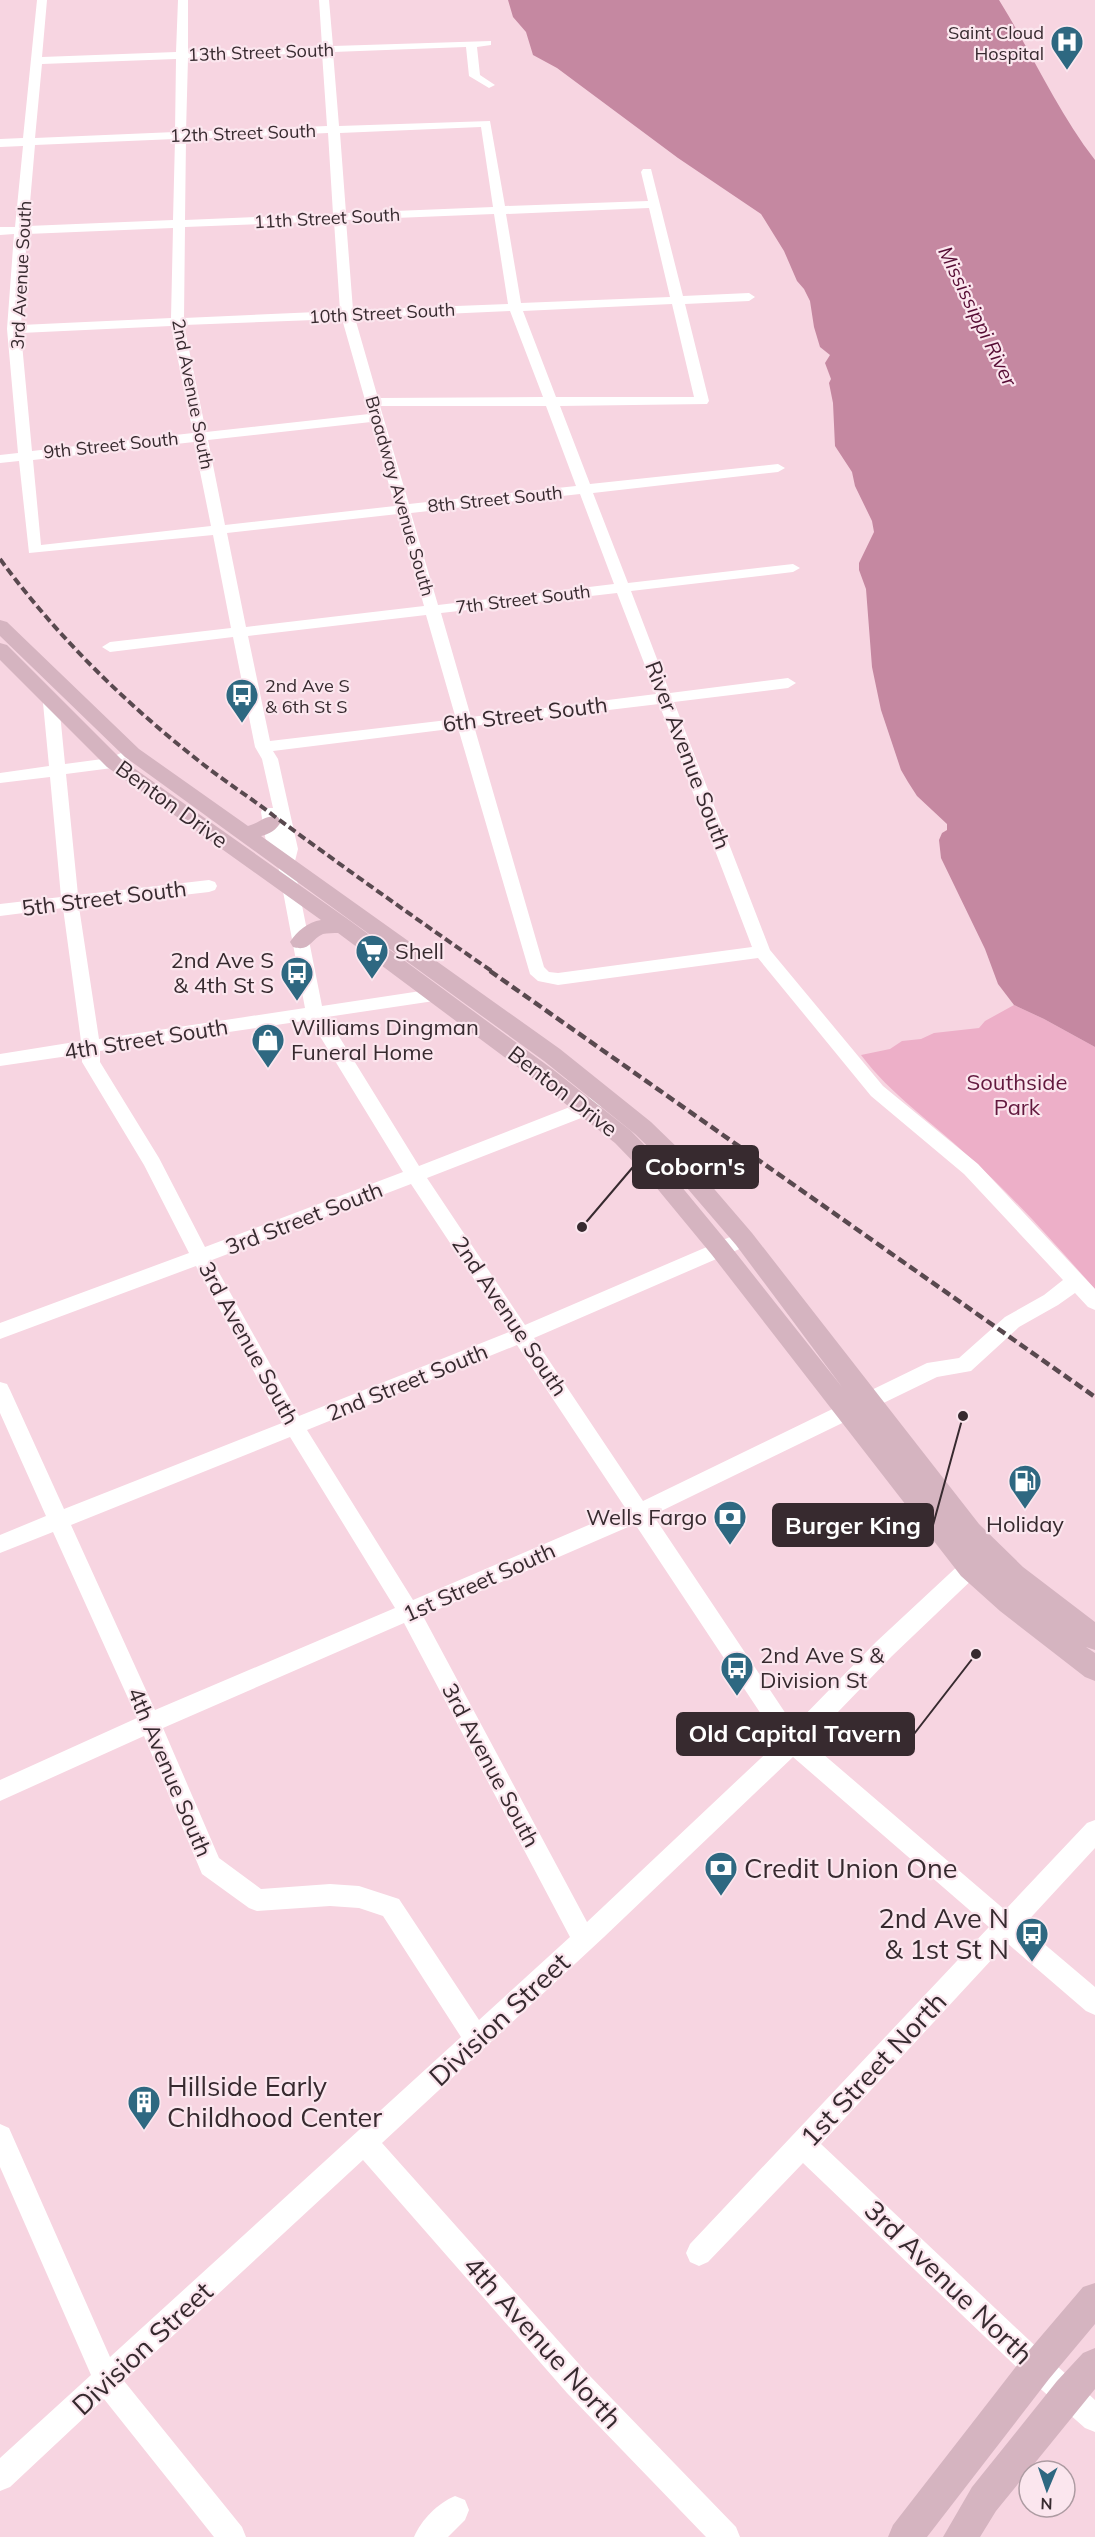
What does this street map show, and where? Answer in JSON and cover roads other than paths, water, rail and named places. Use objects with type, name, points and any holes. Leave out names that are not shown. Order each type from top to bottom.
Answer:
[{"type":"main road","name":"Benton Drive","points":[[0,626],[9,655],[51,703],[291,891],[342,925],[434,994],[596,1102],[643,1128],[677,1161],[744,1239],[970,1568],[1009,1603],[1095,1669]]},
{"type":"main road","name":"Benton Drive","points":[[9,655],[123,758],[243,834],[552,1055],[596,1102],[623,1137],[654,1168],[720,1249],[857,1406],[923,1474],[993,1557],[1095,1638]]},
{"type":"main road","points":[[243,834],[263,829],[271,822]]},
{"type":"main road","points":[[301,942],[317,928],[342,925]]},
{"type":"main road","points":[[905,2537],[1037,2367],[1095,2299]]},
{"type":"main road","points":[[960,2537],[984,2499],[1069,2393],[1095,2366]]},
{"type":"street","name":"3rd Avenue South","points":[[34,550],[14,329],[42,0]]},
{"type":"street","name":"2nd Avenue South","points":[[183,0],[177,322],[263,747],[270,759],[290,849],[286,865]]},
{"type":"street","name":"Broadway Avenue South","points":[[324,0],[346,314],[376,410],[536,970],[544,977],[558,979],[762,952]]},
{"type":"street","name":"13th Street South","points":[[36,60],[487,43]]},
{"type":"street","points":[[471,44],[475,76],[489,86]]},
{"type":"street","name":"12th Street South","points":[[0,143],[486,123]]},
{"type":"street","name":"River Avenue South","points":[[486,123],[515,306],[762,952],[877,1091],[971,1169],[1095,1302]]},
{"type":"street","points":[[647,172],[678,299]]},
{"type":"street","name":"11th Street South","points":[[0,231],[654,204]]},
{"type":"street","name":"10th Street South","points":[[14,329],[749,297]]},
{"type":"street","name":"9th Street South","points":[[0,457],[201,435],[376,410],[550,402],[702,401],[678,299]]},
{"type":"street","name":"8th Street South","points":[[34,550],[777,468]]},
{"type":"street","name":"7th Street South","points":[[110,647],[793,568]]},
{"type":"street","name":"6th Street South","points":[[263,747],[788,682]]},
{"type":"street","name":"3rd Avenue South","points":[[51,703],[70,901],[91,1047],[91,1062],[152,1163],[201,1257],[296,1428],[410,1613],[584,1940]]},
{"type":"street","name":"2nd Avenue South","points":[[263,747],[260,760],[275,848],[286,865],[315,1013],[415,1175],[793,1743],[1095,2003]]},
{"type":"street","points":[[0,778],[58,772],[123,758]]},
{"type":"street","name":"5th Street South","points":[[0,910],[209,886]]},
{"type":"street","name":"4th Street South","points":[[0,1060],[434,994]]},
{"type":"street","name":"3rd Street South","points":[[0,1330],[201,1257],[415,1175],[596,1102]]},
{"type":"street","name":"2nd Street South","points":[[0,1544],[296,1428],[523,1335],[744,1239]]},
{"type":"street","name":"1st Street South","points":[[0,1791],[150,1723],[640,1512],[934,1369],[964,1365],[1012,1322],[1051,1300],[1075,1282]]},
{"type":"street","name":"4th Avenue South","points":[[0,1390],[150,1723],[210,1866],[257,1900],[340,1896],[359,1897],[391,1907],[477,2039]]},
{"type":"street","name":"Division Street","points":[[0,2477],[584,1940],[793,1743],[884,1649],[970,1568],[993,1557]]},
{"type":"street","name":"1st Street North","points":[[699,2253],[803,2145],[1095,1831]]},
{"type":"street","points":[[0,2137],[107,2381],[232,2537]]},
{"type":"street","name":"4th Avenue North","points":[[364,2142],[577,2382],[726,2537]]},
{"type":"street","name":"3rd Avenue North","points":[[803,2145],[1037,2367],[1095,2418]]},
{"type":"street","points":[[428,2537],[454,2510]]},
{"type":"water","name":"Mississippi River","points":[[508,0],[999,0],[1057,102],[1095,160],[1095,1047],[1014,1005],[998,984],[985,949],[941,858],[939,840],[942,833],[947,830],[947,824],[917,796],[901,770],[881,710],[872,667],[866,589],[859,570],[859,563],[874,532],[872,521],[855,486],[852,472],[835,446],[833,403],[829,383],[831,379],[825,363],[830,355],[820,347],[810,301],[797,281],[784,251],[761,214],[678,158],[557,68],[533,55],[526,32],[513,17]]},
{"type":"railway","points":[[0,559],[70,643],[148,719],[213,772],[493,972]]},
{"type":"railway","points":[[490,971],[1095,1397]]},
{"type":"place","name":"Saint Cloud Hospital","points":[[1067,71]]},
{"type":"place","name":"2nd Ave S & 6th St S","points":[[242,724]]},
{"type":"place","name":"Shell","points":[[372,980]]},
{"type":"place","name":"2nd Ave S & 4th St S","points":[[297,1002]]},
{"type":"place","name":"Williams Dingman Funeral Home","points":[[268,1069]]},
{"type":"place","name":"Coborn's","points":[[582,1227]]},
{"type":"place","name":"Burger King","points":[[963,1416]]},
{"type":"place","name":"Holiday","points":[[1025,1510]]},
{"type":"place","name":"Wells Fargo","points":[[730,1546]]},
{"type":"place","name":"Old Capital Tavern","points":[[976,1654]]},
{"type":"place","name":"2nd Ave S & Division St","points":[[737,1697]]},
{"type":"place","name":"Credit Union One","points":[[721,1897]]},
{"type":"place","name":"2nd Ave N & 1st St N","points":[[1032,1963]]},
{"type":"place","name":"Hillside Early Childhood Center","points":[[144,2131]]},
{"type":"park label","name":"Southside Park","points":[[1017,1094]]}]
